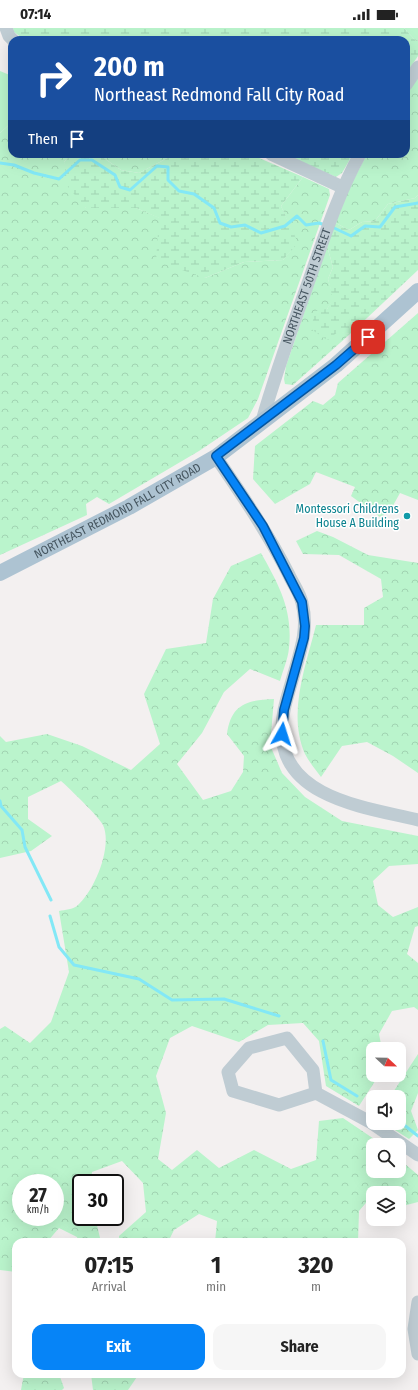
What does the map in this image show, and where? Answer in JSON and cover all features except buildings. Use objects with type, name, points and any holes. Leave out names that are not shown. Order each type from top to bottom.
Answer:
[{"type":"main road","name":"NORTHEAST REDMOND FALL CITY ROAD","points":[[0,573],[129,507],[216,456],[336,365],[418,291]]},
{"type":"street","points":[[410,79],[418,67]]},
{"type":"street","points":[[280,158],[342,187]]},
{"type":"street","name":"NORTHEAST 50TH STREET","points":[[262,421],[274,378],[342,187],[358,158]]},
{"type":"street","points":[[216,456],[263,526],[302,602],[305,626],[302,646],[284,710],[282,734],[286,752],[294,769],[305,782],[322,793],[347,802],[418,820]]},
{"type":"street","points":[[316,1093],[313,1070],[287,1038],[249,1048],[228,1072],[233,1091],[279,1105],[316,1093],[370,1122],[418,1156]]},
{"type":"street","points":[[418,1302],[408,1330],[418,1354]]},
{"type":"green space","points":[[13,28],[404,28],[416,41],[418,40],[418,56],[410,68],[410,36],[20,36],[14,32]]},
{"type":"green space","points":[[404,28],[418,28],[418,40],[416,41]]},
{"type":"green space","points":[[0,71],[8,74],[8,126],[0,133]]},
{"type":"green space","points":[[418,77],[418,195],[415,198],[388,204],[375,221],[362,222],[349,230],[334,222],[349,188],[365,158],[410,158],[410,88]]},
{"type":"green space","points":[[8,126],[8,158],[68,158],[64,162],[86,208],[136,208],[160,218],[205,278],[244,262],[283,260],[297,243],[281,206],[303,177],[329,189],[330,195],[258,399],[248,418],[199,451],[109,504],[97,497],[86,504],[87,515],[0,555],[0,133]]},
{"type":"green space","points":[[68,158],[104,158],[121,170],[139,173],[167,158],[259,158],[303,177],[281,206],[298,243],[283,260],[244,262],[205,278],[156,261],[159,218],[136,208],[86,208],[68,187],[64,162]]},
{"type":"green space","points":[[104,158],[167,158],[139,173],[121,170]]},
{"type":"green space","points":[[292,158],[351,158],[342,173],[336,177]]},
{"type":"green space","points":[[418,195],[418,270],[350,334],[338,332],[327,340],[311,329],[315,311],[327,309],[333,299],[328,279],[333,267],[327,246],[334,222],[349,230],[362,222],[375,221],[388,204],[415,198]]},
{"type":"green space","points":[[327,246],[333,267],[328,279],[334,299],[327,309],[338,331],[350,334],[293,385],[285,384],[284,379],[286,366]]},
{"type":"green space","points":[[418,313],[418,500],[400,493],[390,511],[380,517],[351,496],[355,487],[316,472],[310,484],[275,504],[253,479],[255,446],[313,401],[323,405],[335,395],[338,383]]},
{"type":"green space","points":[[317,531],[333,537],[368,555],[418,563],[418,773],[393,756],[367,742],[342,746],[321,777],[305,754],[300,738],[298,706],[303,673],[316,625],[364,625],[364,608],[383,597],[381,579],[339,555],[303,554],[296,541]]},
{"type":"green space","points":[[261,553],[279,587],[287,610],[289,622],[289,648],[287,660],[280,681],[250,669],[224,692],[202,733],[177,764],[203,800],[231,791],[243,772],[244,756],[227,734],[232,716],[237,710],[248,703],[274,699],[270,745],[282,773],[305,797],[342,821],[418,836],[418,864],[389,866],[373,881],[378,905],[393,917],[418,907],[418,926],[415,927],[407,954],[418,963],[418,1010],[414,1007],[392,1011],[379,1034],[381,1042],[366,1042],[366,1082],[374,1082],[369,1090],[366,1090],[366,1095],[359,1106],[326,1086],[319,1041],[303,1023],[268,1025],[239,1042],[192,1026],[170,1038],[156,1076],[166,1113],[158,1159],[172,1170],[197,1150],[219,1168],[254,1150],[291,1169],[316,1160],[319,1121],[343,1118],[373,1138],[366,1138],[366,1178],[406,1178],[406,1165],[418,1175],[418,1202],[406,1205],[406,1186],[366,1186],[366,1203],[359,1211],[358,1238],[215,1238],[217,1221],[199,1214],[174,1230],[170,1238],[119,1238],[119,1236],[146,1212],[143,1183],[122,1161],[92,1172],[92,1174],[72,1174],[72,1226],[97,1226],[100,1238],[77,1238],[59,1228],[50,1238],[12,1238],[12,1272],[0,1270],[0,1029],[5,1026],[30,1043],[51,1022],[69,972],[59,911],[77,906],[90,891],[104,857],[106,845],[105,834],[101,821],[61,781],[28,797],[28,819],[52,836],[31,851],[0,858],[0,736],[6,742],[47,734],[82,746],[131,770],[160,744],[144,694],[166,649],[206,643],[213,599],[231,566]]},
{"type":"green space","points":[[418,1054],[418,1093],[411,1111],[418,1130],[409,1139],[395,1130],[406,1130],[406,1090],[395,1090],[400,1082],[406,1082],[406,1072]]},
{"type":"green space","points":[[23,1378],[60,1378],[64,1388],[62,1390],[21,1390]]},
{"type":"green space","points":[[92,1378],[136,1378],[128,1390],[93,1390]]},
{"type":"waterway","points":[[0,163],[14,165],[34,173],[59,179],[80,160],[92,160],[115,175],[120,187],[130,190],[157,166],[168,167],[168,180],[179,191],[194,194],[214,208],[220,223],[231,227],[245,225],[261,233],[285,226],[297,216],[306,225],[319,223],[325,225]]},
{"type":"waterway","points":[[332,227],[351,236],[365,226],[380,227],[395,207],[418,203]]},
{"type":"waterway","points":[[0,801],[1,806],[22,830],[25,847],[51,900]]},
{"type":"waterway","points":[[50,916],[59,947],[74,965],[139,979],[172,1000],[224,999],[279,1016]]},
{"type":"waterway","points":[[323,1041],[331,1080],[357,1096]]},
{"type":"waterway","points":[[406,1127],[418,1136]]},
{"type":"place","name":"Montessori Childrens House A Building","points":[[407,516]]},
{"type":"route","points":[[282,734],[284,710],[304,638],[305,626],[302,602],[263,526],[216,456],[336,365],[368,337]]}]
